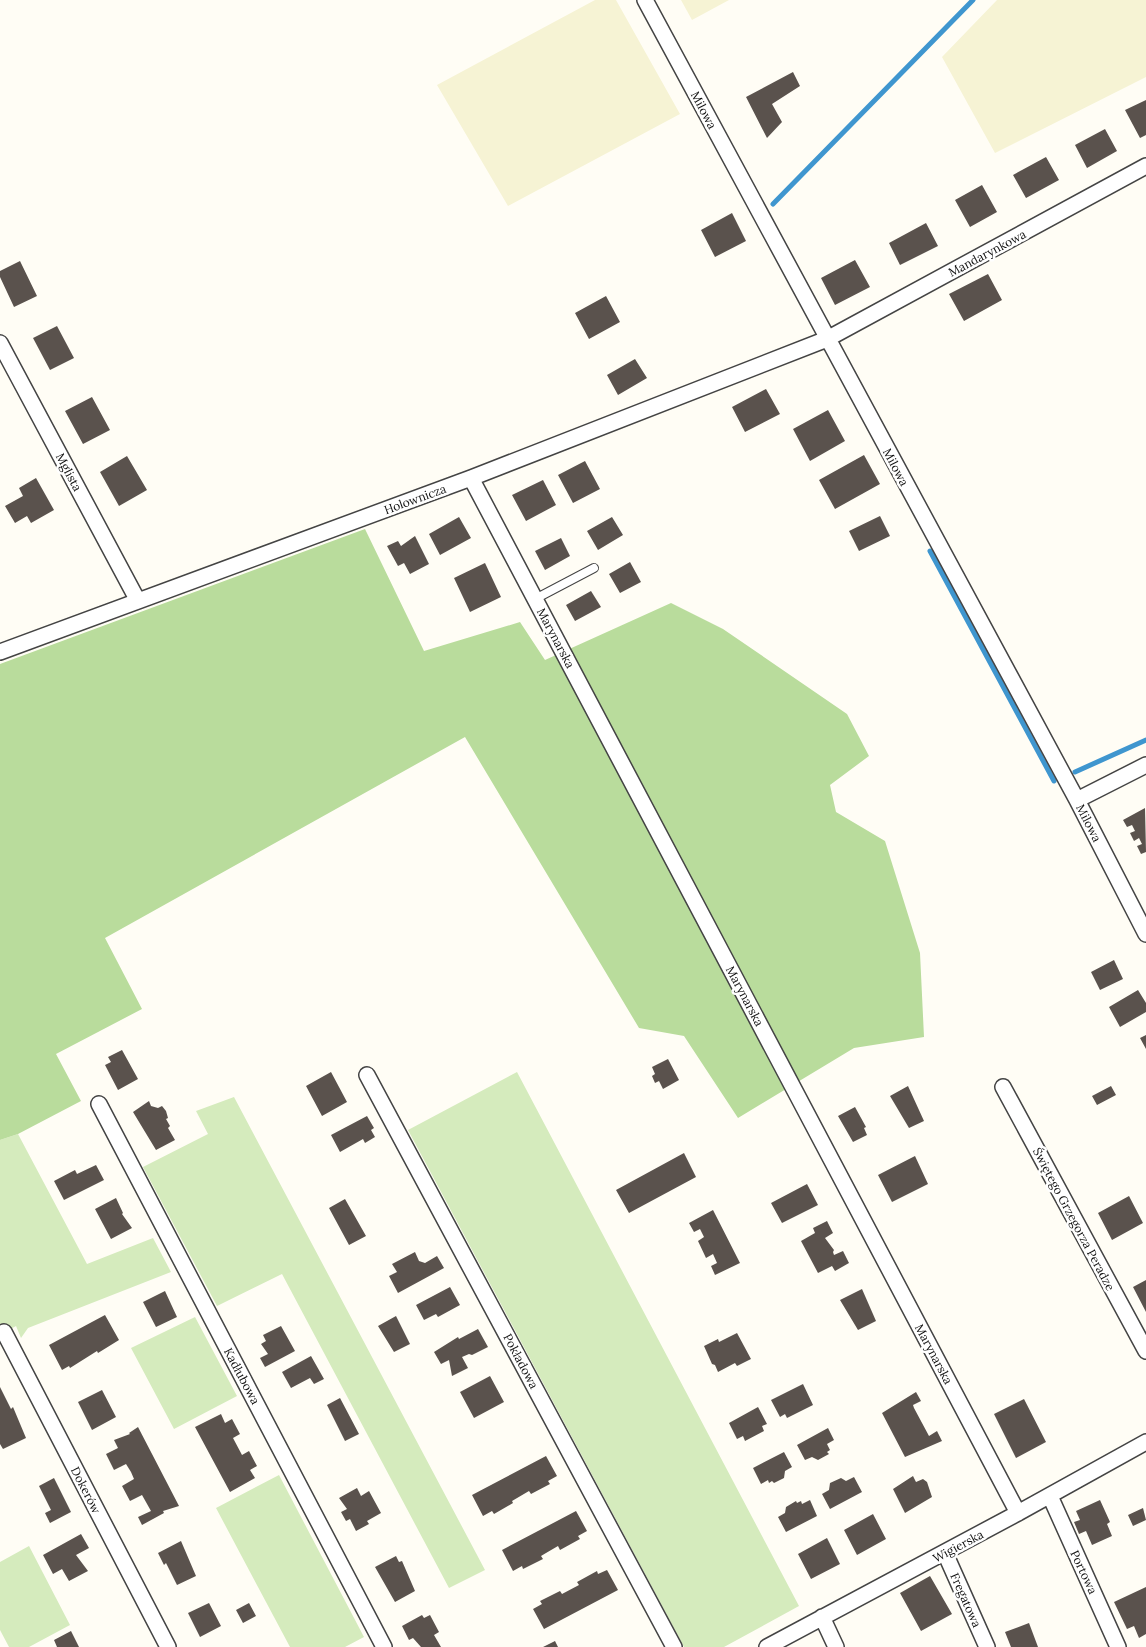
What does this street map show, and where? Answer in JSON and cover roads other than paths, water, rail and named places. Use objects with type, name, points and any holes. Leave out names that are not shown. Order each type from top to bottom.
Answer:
[{"type":"street","name":"Milowa","points":[[645,0],[1077,800],[1146,934]]},
{"type":"street","name":"Mandarynkowa","points":[[827,339],[1146,166]]},
{"type":"street","name":"Holownicza","points":[[0,652],[471,478],[827,339]]},
{"type":"street","name":"Mglista","points":[[0,343],[138,601]]},
{"type":"street","name":"Marynarska","points":[[471,478],[1018,1514]]},
{"type":"street","points":[[1077,800],[1146,764]]},
{"type":"street","name":"Pokładowa","points":[[367,1075],[674,1647]]},
{"type":"street","name":"Świętego Grzegorza Peradze","points":[[1003,1087],[1146,1351]]},
{"type":"street","name":"Kadłubowa","points":[[99,1104],[384,1647]]},
{"type":"street","name":"Dokerów","points":[[4,1332],[168,1647]]},
{"type":"street","name":"Wigierska","points":[[767,1647],[1018,1514],[1146,1442]]},
{"type":"street","name":"Portowa","points":[[1050,1496],[1118,1647]]},
{"type":"street","name":"Fregatowa","points":[[945,1553],[987,1647]]},
{"type":"street","points":[[822,1617],[836,1647]]},
{"type":"lane","points":[[536,599],[594,568]]},
{"type":"waterway","points":[[773,204],[973,0]]},
{"type":"waterway","points":[[930,551],[1054,781]]},
{"type":"waterway","points":[[1075,772],[1146,740]]}]
